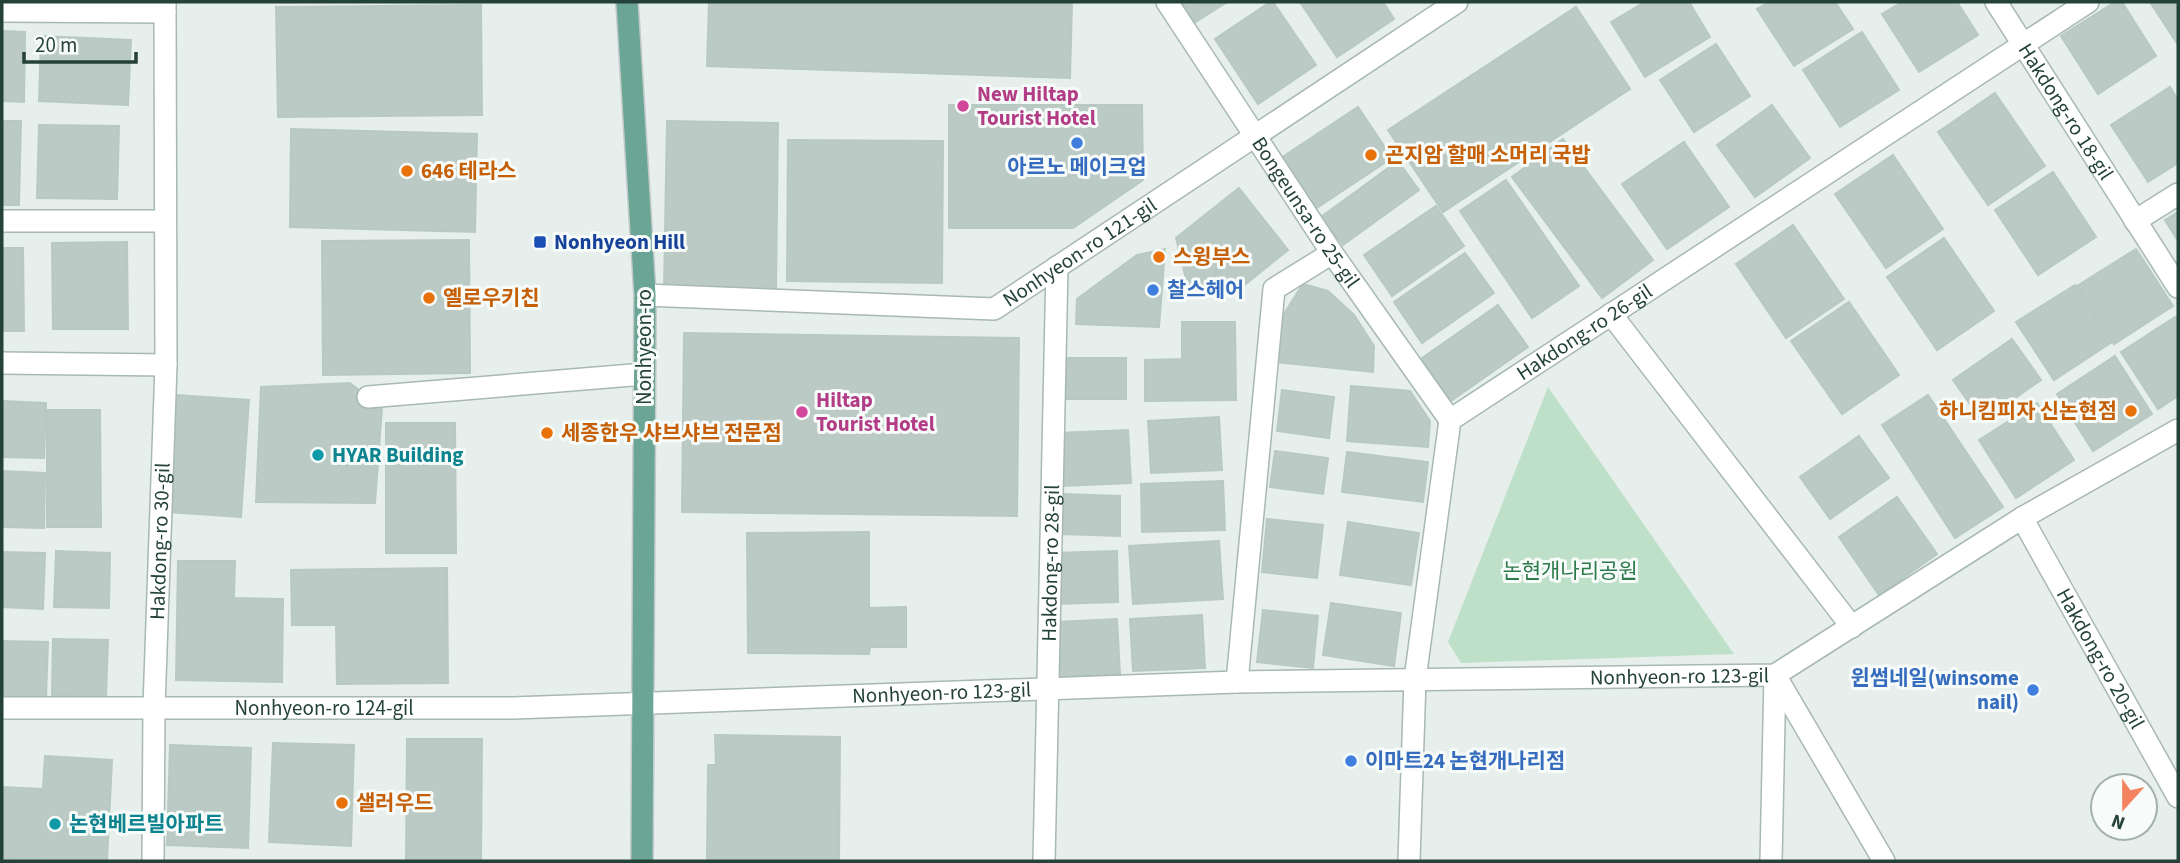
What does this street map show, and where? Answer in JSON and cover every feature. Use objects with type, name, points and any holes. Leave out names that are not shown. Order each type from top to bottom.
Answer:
[{"type":"main road","name":"Nonhyeon-ro","points":[[627,2],[645,295],[645,701],[642,861]]},
{"type":"street","name":"Bongeunsa-ro 25-gil","points":[[1167,2],[1332,253],[1450,420]]},
{"type":"street","name":"Nonhyeon-ro 121-gil","points":[[645,295],[994,309],[1457,2]]},
{"type":"street","name":"Hakdong-ro 18-gil","points":[[1996,2],[2178,287]]},
{"type":"street","name":"Hakdong-ro 26-gil","points":[[1450,420],[2088,2]]},
{"type":"street","name":"Hakdong-ro 30-gil","points":[[2,11],[165,7],[166,365],[154,707],[153,861]]},
{"type":"street","points":[[2135,221],[2178,194]]},
{"type":"street","points":[[2,221],[164,220]]},
{"type":"street","points":[[1237,682],[1274,289],[1332,253]]},
{"type":"street","name":"Hakdong-ro 28-gil","points":[[1044,861],[1057,267]]},
{"type":"street","points":[[1611,314],[1852,627]]},
{"type":"street","points":[[2,363],[166,365]]},
{"type":"street","points":[[368,397],[644,374]]},
{"type":"street","points":[[1409,861],[1415,679],[1450,420]]},
{"type":"street","name":"Nonhyeon-ro 123-gil","points":[[645,701],[1237,682],[1775,675],[2022,518],[2178,430]]},
{"type":"street","name":"Hakdong-ro 20-gil","points":[[2022,518],[2178,797]]},
{"type":"street","points":[[1771,861],[1775,675]]},
{"type":"street","points":[[1775,675],[1884,861]]},
{"type":"street","name":"Nonhyeon-ro 124-gil","points":[[2,708],[513,708],[645,701]]},
{"type":"green space","name":"논현개나리공원","points":[[1548,387],[1734,654],[1461,663],[1448,642]]},
{"type":"building","points":[[709,2],[1072,2],[1070,78],[707,66]]},
{"type":"building","points":[[1180,2],[1227,2],[1194,23]]},
{"type":"building","points":[[1273,2],[1316,65],[1258,104],[1215,39]]},
{"type":"building","points":[[1300,2],[1383,2],[1394,19],[1337,57]]},
{"type":"building","points":[[1645,2],[1689,2],[1710,37],[1645,77],[1611,22]]},
{"type":"building","points":[[1769,2],[1835,2],[1853,29],[1794,66],[1757,9]]},
{"type":"building","points":[[1902,2],[1957,2],[1978,35],[1919,72],[1882,14]]},
{"type":"building","points":[[2115,2],[2122,2],[2156,56],[2098,94],[2061,36]]},
{"type":"building","points":[[2150,2],[2178,2],[2178,45]]},
{"type":"building","points":[[481,5],[482,115],[278,117],[276,7]]},
{"type":"building","points":[[1576,7],[1630,89],[1443,212],[1388,130]]},
{"type":"building","points":[[2,31],[25,32],[24,102],[2,101]]},
{"type":"building","points":[[1862,32],[1899,90],[1840,127],[1803,70]]},
{"type":"building","points":[[41,36],[131,40],[128,105],[39,101]]},
{"type":"building","points":[[1716,44],[1750,96],[1694,132],[1660,80]]},
{"type":"building","points":[[2170,87],[2178,100],[2178,163],[2148,182],[2111,125]]},
{"type":"building","points":[[1995,93],[2045,166],[1988,205],[1938,132]]},
{"type":"building","points":[[949,105],[1142,105],[1143,180],[1073,228],[949,228]]},
{"type":"building","points":[[1772,105],[1810,158],[1755,197],[1717,145]]},
{"type":"building","points":[[1358,107],[1392,158],[1312,211],[1278,160]]},
{"type":"building","points":[[2,121],[21,121],[19,205],[2,205]]},
{"type":"building","points":[[667,121],[778,123],[776,290],[664,288]]},
{"type":"building","points":[[39,125],[119,126],[117,199],[37,198]]},
{"type":"building","points":[[291,129],[477,134],[475,232],[290,227]]},
{"type":"building","points":[[1563,139],[1653,260],[1602,298],[1512,177]]},
{"type":"building","points":[[788,140],[943,141],[942,283],[787,281]]},
{"type":"building","points":[[1684,142],[1729,207],[1667,249],[1622,184]]},
{"type":"building","points":[[1893,155],[1943,229],[1886,268],[1835,194]]},
{"type":"building","points":[[1398,161],[1419,190],[1343,245],[1321,217]]},
{"type":"building","points":[[2053,172],[2096,237],[2038,275],[1995,210]]},
{"type":"building","points":[[1506,180],[1579,286],[1532,318],[1460,211]]},
{"type":"building","points":[[1239,188],[1288,250],[1232,295],[1189,291],[1176,238]]},
{"type":"building","points":[[1436,206],[1464,246],[1392,296],[1364,255]]},
{"type":"building","points":[[2178,212],[2178,241],[2165,220]]},
{"type":"building","points":[[1793,225],[1844,299],[1786,338],[1736,264]]},
{"type":"building","points":[[1944,238],[1994,311],[1937,350],[1887,277]]},
{"type":"building","points":[[469,240],[470,373],[323,375],[322,241]]},
{"type":"building","points":[[127,242],[128,329],[53,329],[52,243]]},
{"type":"building","points":[[2,248],[23,248],[24,331],[2,331]]},
{"type":"building","points":[[1165,249],[1159,327],[1076,324],[1077,299],[1137,255]]},
{"type":"building","points":[[2136,249],[2173,306],[2114,344],[2077,286]]},
{"type":"building","points":[[1465,253],[1494,293],[1422,343],[1394,302]]},
{"type":"building","points":[[1303,284],[1328,291],[1354,315],[1374,346],[1373,372],[1276,362],[1280,320]]},
{"type":"building","points":[[2075,285],[2112,342],[2054,380],[2016,322]]},
{"type":"building","points":[[1849,302],[1899,375],[1842,414],[1791,341]]},
{"type":"building","points":[[1498,305],[1528,347],[1448,403],[1418,361]]},
{"type":"building","points":[[2178,315],[2178,396],[2158,409],[2121,352]]},
{"type":"building","points":[[1182,322],[1235,322],[1236,400],[1145,401],[1145,360],[1182,359]]},
{"type":"building","points":[[684,333],[1019,338],[1017,516],[682,512]]},
{"type":"building","points":[[2012,339],[2041,380],[1982,421],[1953,380]]},
{"type":"building","points":[[2115,356],[2152,414],[2093,451],[2057,394]]},
{"type":"building","points":[[1062,358],[1126,358],[1126,399],[1062,399]]},
{"type":"building","name":"HYAR Building","points":[[350,383],[382,408],[375,503],[256,502],[261,387]]},
{"type":"building","points":[[1351,386],[1410,391],[1430,421],[1428,447],[1347,441]]},
{"type":"building","points":[[1282,390],[1334,397],[1329,438],[1277,431]]},
{"type":"building","points":[[176,395],[249,400],[241,517],[168,512]]},
{"type":"building","points":[[1928,395],[2003,507],[1955,538],[1882,425]]},
{"type":"building","points":[[2,401],[46,403],[44,458],[2,457]]},
{"type":"building","points":[[2037,403],[2074,460],[2016,498],[1979,440]]},
{"type":"building","points":[[47,410],[100,410],[101,527],[47,527]]},
{"type":"building","points":[[1219,417],[1222,470],[1151,473],[1148,421]]},
{"type":"building","points":[[386,423],[455,423],[456,553],[386,553]]},
{"type":"building","points":[[1128,430],[1131,483],[1060,486],[1057,433]]},
{"type":"building","points":[[1859,436],[1889,478],[1830,519],[1800,477]]},
{"type":"building","points":[[1275,451],[1328,458],[1323,494],[1270,487]]},
{"type":"building","points":[[1347,452],[1428,462],[1423,502],[1342,492]]},
{"type":"building","points":[[2,471],[45,473],[44,528],[2,527]]},
{"type":"building","points":[[1223,481],[1225,530],[1142,532],[1141,484]]},
{"type":"building","points":[[1062,494],[1120,496],[1120,536],[1062,534]]},
{"type":"building","points":[[1897,497],[1937,554],[1879,595],[1839,537]]},
{"type":"building","points":[[1267,519],[1323,525],[1317,578],[1262,572]]},
{"type":"building","points":[[1348,522],[1419,533],[1411,585],[1340,575]]},
{"type":"building","points":[[869,532],[869,608],[906,607],[906,647],[870,647],[869,654],[748,653],[747,533]]},
{"type":"building","points":[[1219,541],[1223,599],[1133,604],[1129,546]]},
{"type":"building","points":[[56,551],[110,553],[109,608],[54,607]]},
{"type":"building","points":[[1117,551],[1118,602],[1055,604],[1053,553]]},
{"type":"building","points":[[2,552],[45,553],[43,609],[2,607]]},
{"type":"building","points":[[178,561],[235,561],[234,598],[283,599],[282,682],[176,680]]},
{"type":"building","points":[[447,568],[448,683],[337,684],[336,625],[292,625],[291,570]]},
{"type":"building","points":[[1331,603],[1401,613],[1394,666],[1323,655]]},
{"type":"building","points":[[1263,610],[1318,616],[1313,668],[1257,662]]},
{"type":"building","points":[[1202,615],[1205,668],[1133,671],[1130,619]]},
{"type":"building","points":[[1117,619],[1120,674],[1058,677],[1056,622]]},
{"type":"building","points":[[53,639],[108,640],[106,696],[52,695]]},
{"type":"building","points":[[2,641],[48,642],[46,698],[2,696]]},
{"type":"building","points":[[715,735],[840,737],[839,861],[707,861],[708,765],[716,765]]},
{"type":"building","points":[[407,739],[482,739],[481,861],[406,861]]},
{"type":"building","points":[[273,743],[354,745],[351,846],[269,842]]},
{"type":"building","points":[[170,745],[251,748],[248,848],[167,845]]},
{"type":"building","name":"논현베르빌아파트","points":[[45,756],[112,760],[107,861],[2,859],[2,787],[43,789]]},
{"type":"place","name":"New Hiltap Tourist Hotel","points":[[963,106]]},
{"type":"place","name":"아르노 메이크업","points":[[1077,143]]},
{"type":"place","name":"곤지암 할매 소머리 국밥","points":[[1371,155]]},
{"type":"place","name":"646 테라스","points":[[407,171]]},
{"type":"place","name":"Nonhyeon Hill","points":[[540,242]]},
{"type":"place","name":"스윙부스","points":[[1159,257]]},
{"type":"place","name":"찰스헤어","points":[[1153,290]]},
{"type":"place","name":"옐로우키친","points":[[429,298]]},
{"type":"place","name":"하니킴피자 신논현점","points":[[2131,411]]},
{"type":"place","name":"Hiltap Tourist Hotel","points":[[802,412]]},
{"type":"place","name":"세종한우 샤브샤브 전문점","points":[[547,433]]},
{"type":"place","name":"HYAR Building","points":[[318,455]]},
{"type":"place","name":"윈썸네일(winsome nail)","points":[[2033,690]]},
{"type":"place","name":"이마트24 논현개나리점","points":[[1351,761]]},
{"type":"place","name":"샐러우드","points":[[342,803]]},
{"type":"place","name":"논현베르빌아파트","points":[[55,824]]}]
